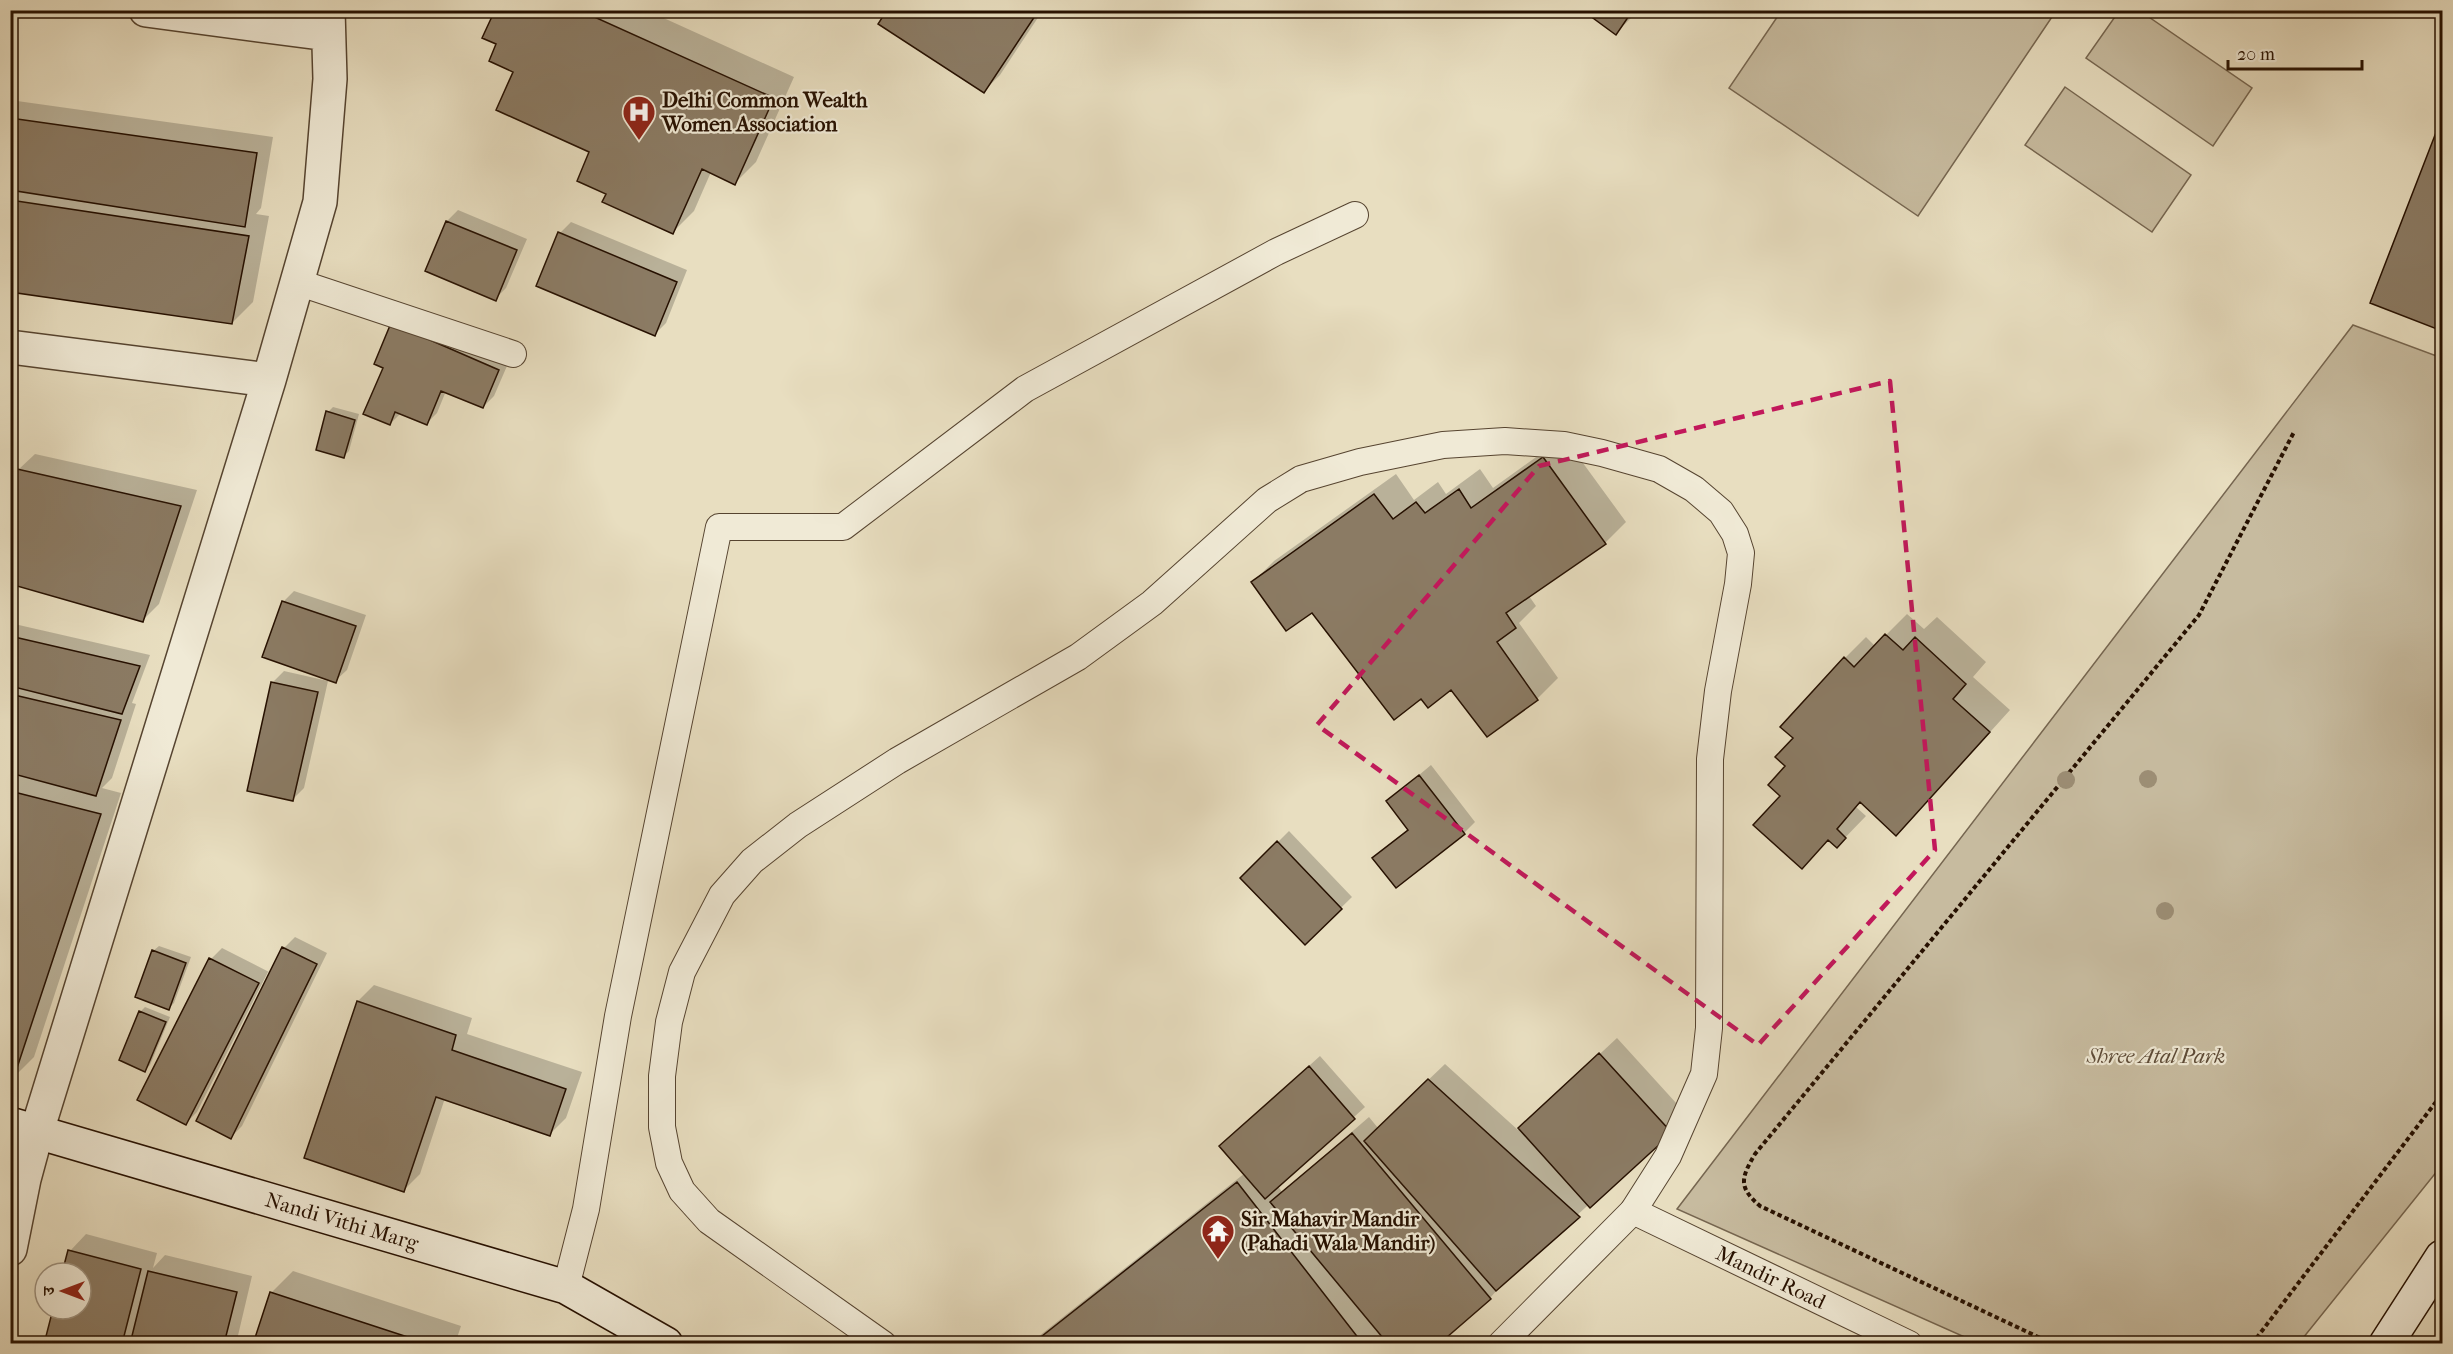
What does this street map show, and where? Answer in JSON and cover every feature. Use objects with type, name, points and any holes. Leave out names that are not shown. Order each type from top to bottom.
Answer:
[{"type":"street","points":[[10,1249],[24,1179],[24,1128],[269,380],[320,202],[330,80],[328,22],[146,10]]},
{"type":"street","points":[[10,347],[269,380]]},
{"type":"street","name":"Nandi Vithi Marg","points":[[24,1128],[566,1287],[666,1344]]},
{"type":"street","points":[[2386,1344],[2442,1257]]},
{"type":"lane","points":[[566,1287],[586,1209],[618,1016],[719,527],[843,527],[1025,389],[1276,252],[1355,215]]},
{"type":"lane","points":[[297,282],[513,354]]},
{"type":"lane","points":[[883,1344],[709,1221],[682,1191],[669,1163],[662,1127],[662,1076],[669,1022],[682,972],[722,895],[752,861],[798,825],[897,761],[1078,657],[1152,603],[1267,500],[1301,479],[1360,462],[1443,445],[1505,441],[1564,445],[1602,453],[1659,470],[1694,489],[1720,512],[1735,534],[1741,553],[1738,584],[1718,691],[1710,759],[1709,1028],[1704,1074],[1668,1156],[1633,1211],[1501,1344]]},
{"type":"lane","name":"Mandir Road","points":[[1633,1211],[1909,1344]]},
{"type":"path","points":[[2053,1344],[1760,1206],[1747,1194],[1743,1182],[1755,1154],[2199,615],[2294,432]]},
{"type":"path","points":[[2252,1344],[2442,1094]]},
{"type":"highlighted area","points":[[1890,381],[1935,850],[1758,1045],[1317,725],[1539,466]]},
{"type":"green space","points":[[1782,10],[2056,11],[1918,216],[1729,88]]},
{"type":"green space","points":[[2119,11],[2140,11],[2252,88],[2213,146],[2086,58]]},
{"type":"green space","points":[[2065,87],[2191,175],[2152,232],[2025,145]]},
{"type":"green space","name":"Shree Atal Park","points":[[2353,325],[2442,358],[2442,1165],[2299,1343],[1978,1343],[1677,1209]]},
{"type":"building","points":[[495,10],[579,10],[774,98],[735,185],[702,169],[673,234],[602,202],[606,194],[577,181],[589,152],[496,110],[513,72],[489,61],[496,44],[482,38]]},
{"type":"building","points":[[887,10],[1039,10],[984,93],[878,24]]},
{"type":"building","points":[[1582,10],[1633,10],[1616,35]]},
{"type":"building","points":[[2442,117],[2442,331],[2370,303]]},
{"type":"building","points":[[10,118],[257,153],[245,227],[10,190]]},
{"type":"building","points":[[10,200],[249,236],[232,324],[10,292]]},
{"type":"building","points":[[446,221],[517,250],[496,301],[425,271]]},
{"type":"building","points":[[558,232],[677,282],[655,336],[536,286]]},
{"type":"building","points":[[391,323],[499,370],[483,408],[441,391],[427,425],[395,412],[390,425],[363,414],[383,368],[374,364]]},
{"type":"building","points":[[326,411],[355,420],[344,458],[316,450]]},
{"type":"building","points":[[1543,457],[1606,544],[1506,613],[1516,628],[1497,642],[1538,700],[1487,737],[1451,690],[1428,708],[1421,699],[1394,720],[1312,613],[1286,631],[1251,582],[1374,494],[1393,519],[1416,502],[1425,513],[1459,489],[1471,508]]},
{"type":"building","points":[[17,469],[181,506],[143,622],[10,584],[10,511]]},
{"type":"building","points":[[282,601],[356,626],[336,683],[262,657]]},
{"type":"building","points":[[1885,634],[1903,650],[1915,637],[1966,684],[1953,699],[1990,732],[1896,836],[1860,802],[1837,829],[1846,838],[1837,848],[1828,840],[1802,869],[1753,825],[1780,796],[1768,785],[1785,766],[1775,757],[1793,738],[1780,727],[1844,657],[1854,667]]},
{"type":"building","points":[[10,636],[140,666],[122,714],[10,686]]},
{"type":"building","points":[[271,682],[318,692],[293,801],[247,791]]},
{"type":"building","points":[[10,694],[121,720],[96,796],[10,773]]},
{"type":"building","points":[[1419,775],[1465,834],[1396,888],[1372,858],[1408,830],[1386,801]]},
{"type":"building","points":[[10,791],[101,814],[13,1080],[10,1080]]},
{"type":"building","points":[[1277,841],[1342,909],[1305,945],[1240,878]]},
{"type":"building","points":[[282,947],[317,964],[231,1139],[196,1121]]},
{"type":"building","points":[[152,950],[186,963],[169,1010],[135,997]]},
{"type":"building","points":[[209,958],[259,983],[186,1125],[137,1100]]},
{"type":"building","points":[[357,1001],[456,1035],[452,1050],[566,1089],[550,1136],[436,1097],[404,1192],[304,1158]]},
{"type":"building","points":[[139,1011],[166,1022],[145,1072],[119,1060]]},
{"type":"building","points":[[1599,1053],[1672,1133],[1590,1208],[1518,1128]]},
{"type":"building","points":[[1309,1066],[1355,1119],[1265,1199],[1219,1146]]},
{"type":"building","points":[[1428,1079],[1580,1217],[1496,1291],[1364,1141]]},
{"type":"building","points":[[1352,1133],[1491,1299],[1439,1344],[1388,1344],[1270,1202]]},
{"type":"building","name":"Sir Mahavir Mandir (Pahadi Wala Mandir)","points":[[1237,1182],[1363,1344],[1297,1344],[1292,1337],[1284,1344],[1032,1344]]},
{"type":"building","points":[[68,1250],[141,1269],[122,1344],[44,1344],[50,1321],[93,1321],[93,1261],[65,1261]]},
{"type":"building","points":[[148,1271],[237,1292],[224,1344],[130,1344]]},
{"type":"building","points":[[270,1292],[429,1344],[253,1344]]},
{"type":"place","name":"Delhi Common Wealth Women Association","points":[[639,141]]},
{"type":"place","name":"Sir Mahavir Mandir (Pahadi Wala Mandir)","points":[[1218,1260]]}]
